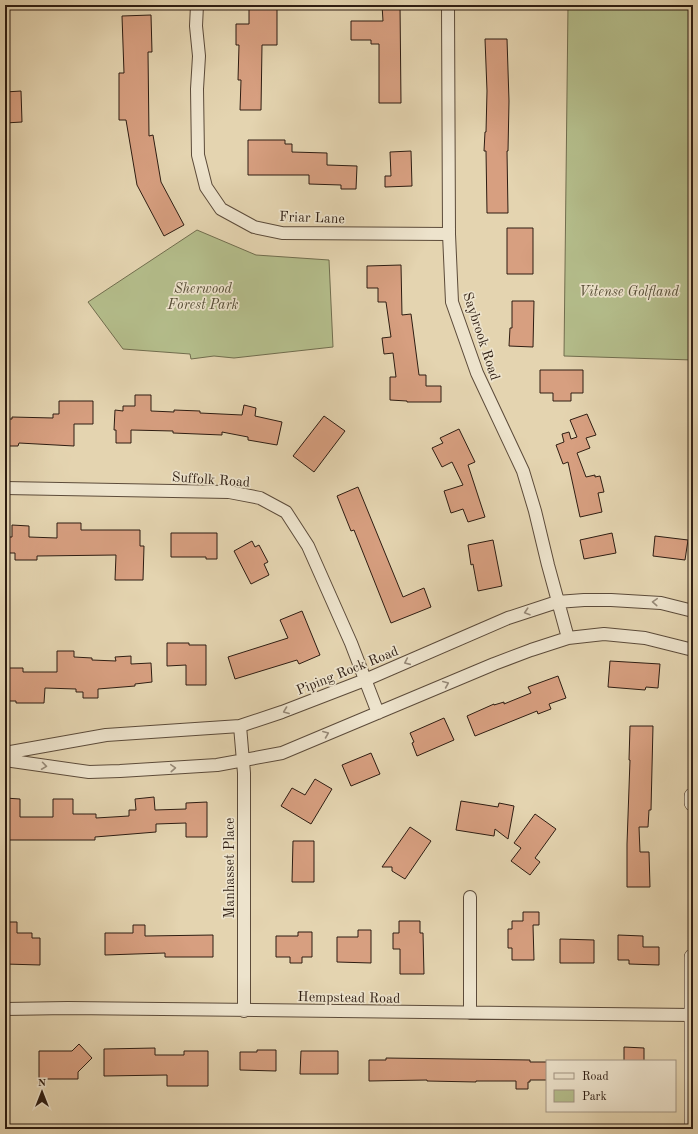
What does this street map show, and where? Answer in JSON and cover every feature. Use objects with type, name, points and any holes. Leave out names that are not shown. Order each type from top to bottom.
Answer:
[{"type":"main road","points":[[693,797],[693,803]]},
{"type":"main road","points":[[693,957],[693,1129]]},
{"type":"street","name":"Friar Lane","points":[[197,5],[196,26],[199,56],[197,90],[198,155],[206,187],[221,209],[254,227],[282,233],[449,234]]},
{"type":"street","name":"Saybrook Road","points":[[448,5],[449,234],[452,302],[476,373],[523,470],[536,511],[557,602],[568,638]]},
{"type":"street","name":"Suffolk Road","points":[[5,488],[229,492],[260,498],[286,512],[308,546],[351,643],[378,713]]},
{"type":"street","name":"Piping Rock Road","points":[[5,754],[106,735],[240,726],[282,712],[365,680],[508,618],[557,602],[584,600],[626,600],[662,603],[693,611]]},
{"type":"street","points":[[5,760],[88,772],[217,765],[282,752],[494,664],[568,638],[604,634],[645,638],[693,650]]},
{"type":"street","name":"Manhasset Place","points":[[240,726],[243,760],[244,1011]]},
{"type":"street","points":[[470,897],[470,1013]]},
{"type":"street","name":"Hempstead Road","points":[[5,1009],[68,1008],[693,1015]]},
{"type":"green space","name":"Vitense Golfland","points":[[568,5],[693,5],[693,360],[564,356]]},
{"type":"green space","name":"Sherwood Forest Park","points":[[197,230],[256,255],[329,260],[333,347],[234,358],[214,356],[191,359],[190,354],[123,349],[88,302]]},
{"type":"building","points":[[249,5],[277,5],[277,45],[262,45],[261,110],[240,110],[241,80],[238,80],[239,45],[236,45],[236,24],[249,24]]},
{"type":"building","points":[[382,5],[400,5],[401,103],[379,103],[379,44],[371,44],[371,40],[351,40],[351,21],[383,21]]},
{"type":"building","points":[[151,15],[152,52],[148,52],[149,136],[153,135],[161,182],[184,225],[164,236],[137,185],[126,120],[119,120],[119,73],[124,73],[122,16]]},
{"type":"building","points":[[485,39],[507,39],[509,101],[507,151],[508,213],[487,213],[486,151],[484,151],[487,91]]},
{"type":"building","points":[[21,91],[22,122],[5,123],[5,92]]},
{"type":"building","points":[[248,140],[285,140],[285,144],[292,144],[292,152],[327,153],[327,165],[357,166],[356,189],[341,189],[341,185],[309,184],[309,175],[248,175]]},
{"type":"building","points":[[411,151],[412,186],[385,187],[385,176],[391,176],[390,152]]},
{"type":"building","points":[[507,228],[533,228],[533,274],[507,274]]},
{"type":"building","points":[[401,265],[402,315],[411,314],[419,375],[426,375],[426,386],[441,386],[441,402],[407,402],[390,400],[390,377],[396,377],[393,353],[384,354],[382,338],[391,337],[386,302],[378,302],[378,288],[367,288],[367,266]]},
{"type":"building","points":[[512,301],[534,301],[533,347],[509,346],[510,328],[512,328]]},
{"type":"building","points":[[540,370],[583,370],[583,393],[571,393],[571,401],[553,401],[553,393],[540,393]]},
{"type":"building","points":[[135,395],[151,395],[151,411],[200,411],[200,413],[242,415],[244,405],[256,408],[255,416],[282,422],[277,445],[248,440],[248,437],[222,432],[222,435],[173,433],[173,431],[131,430],[131,443],[116,443],[116,430],[114,430],[115,410],[123,411],[123,406],[135,406]]},
{"type":"building","points":[[59,401],[93,401],[93,424],[74,424],[74,446],[19,443],[18,446],[5,446],[5,419],[12,419],[12,417],[53,418],[53,414],[59,414]]},
{"type":"building","points":[[587,414],[596,435],[586,438],[590,448],[577,453],[586,477],[595,475],[595,477],[600,476],[604,492],[598,493],[602,512],[580,517],[568,462],[563,464],[556,445],[564,442],[562,434],[569,432],[571,439],[577,437],[570,420]]},
{"type":"building","points":[[324,416],[345,431],[314,472],[293,456]]},
{"type":"building","points":[[459,429],[475,462],[468,465],[485,517],[468,522],[463,509],[451,513],[444,491],[463,485],[452,462],[442,467],[432,448],[443,443],[440,438]]},
{"type":"building","points":[[358,487],[403,597],[424,588],[431,607],[391,623],[354,530],[351,531],[337,496]]},
{"type":"building","points":[[57,523],[81,523],[81,530],[140,530],[140,546],[144,546],[143,580],[115,580],[116,555],[37,556],[37,560],[15,560],[15,553],[5,553],[5,537],[12,537],[12,525],[29,526],[29,537],[57,538]]},
{"type":"building","points":[[171,533],[217,533],[217,559],[206,559],[206,557],[171,557]]},
{"type":"building","points":[[612,533],[616,553],[584,559],[580,540]]},
{"type":"building","points":[[655,536],[688,540],[685,560],[653,556]]},
{"type":"building","points":[[493,540],[502,586],[478,591],[473,564],[471,565],[468,545]]},
{"type":"building","points":[[252,541],[255,547],[259,545],[268,562],[264,564],[269,575],[251,584],[234,551]]},
{"type":"building","points":[[302,611],[320,655],[299,664],[297,660],[235,679],[228,657],[288,638],[280,620]]},
{"type":"building","points":[[167,643],[206,645],[206,685],[186,685],[186,665],[167,666]]},
{"type":"building","points":[[57,651],[74,651],[74,657],[92,658],[92,660],[116,661],[115,657],[131,656],[131,664],[151,663],[152,682],[135,684],[135,686],[98,689],[98,698],[83,698],[83,692],[76,692],[76,689],[45,688],[44,703],[16,703],[16,701],[9,701],[8,668],[23,668],[23,672],[57,672]]},
{"type":"building","points":[[610,661],[660,664],[658,688],[646,687],[645,690],[608,687]]},
{"type":"building","points":[[558,676],[566,698],[549,704],[551,709],[538,714],[537,711],[475,736],[467,716],[494,704],[504,702],[504,704],[531,693],[528,687]]},
{"type":"building","points":[[444,718],[454,740],[417,756],[412,743],[414,742],[410,733]]},
{"type":"building","points":[[630,726],[653,726],[651,810],[649,810],[648,827],[639,827],[640,852],[649,852],[650,887],[627,887]]},
{"type":"building","points":[[371,753],[380,774],[351,786],[342,765]]},
{"type":"building","points":[[315,779],[332,789],[311,824],[281,806],[292,788],[305,795]]},
{"type":"building","points":[[154,797],[155,810],[186,809],[186,803],[207,802],[207,837],[186,837],[186,823],[156,824],[156,832],[95,837],[95,840],[5,840],[5,798],[20,799],[20,817],[53,817],[53,799],[73,799],[73,814],[96,814],[96,818],[129,816],[129,810],[136,810],[135,799]]},
{"type":"building","points":[[461,801],[498,807],[499,803],[514,806],[508,839],[495,829],[494,836],[456,830]]},
{"type":"building","points":[[535,814],[556,829],[535,858],[540,862],[530,875],[511,861],[521,848],[514,843]]},
{"type":"building","points":[[410,827],[431,841],[405,879],[392,871],[392,867],[382,867]]},
{"type":"building","points":[[293,841],[314,841],[314,882],[292,882]]},
{"type":"building","points":[[523,912],[539,912],[539,925],[533,925],[534,960],[512,960],[512,948],[508,948],[508,929],[512,929],[512,921],[523,921]]},
{"type":"building","points":[[399,921],[420,921],[420,933],[423,933],[424,974],[400,974],[400,949],[393,949],[393,933],[399,933]]},
{"type":"building","points":[[5,922],[17,922],[17,933],[32,933],[32,938],[40,938],[40,965],[5,964]]},
{"type":"building","points":[[133,925],[145,925],[145,936],[213,935],[213,957],[165,957],[165,953],[105,955],[105,933],[133,933]]},
{"type":"building","points":[[358,930],[371,930],[371,963],[337,962],[337,937],[358,937]]},
{"type":"building","points":[[298,932],[312,932],[312,957],[302,957],[302,963],[290,963],[290,957],[276,957],[276,936],[298,936]]},
{"type":"building","points":[[618,935],[643,936],[643,947],[659,947],[659,965],[629,964],[629,960],[618,960]]},
{"type":"building","points":[[560,939],[594,940],[594,963],[560,963]]},
{"type":"building","points":[[79,1044],[92,1058],[78,1072],[78,1079],[39,1079],[39,1051],[72,1051]]},
{"type":"building","points":[[624,1047],[644,1048],[644,1060],[624,1060]]},
{"type":"building","points":[[155,1048],[155,1055],[184,1055],[184,1051],[208,1051],[208,1086],[167,1086],[167,1075],[104,1076],[104,1049]]},
{"type":"building","points":[[257,1050],[276,1050],[276,1071],[240,1070],[240,1052],[257,1052]]},
{"type":"building","points":[[301,1051],[338,1051],[338,1074],[300,1074]]},
{"type":"building","points":[[386,1058],[530,1060],[530,1062],[546,1062],[546,1080],[530,1080],[530,1082],[528,1082],[528,1089],[516,1089],[516,1081],[369,1081],[369,1060],[386,1060]]}]
